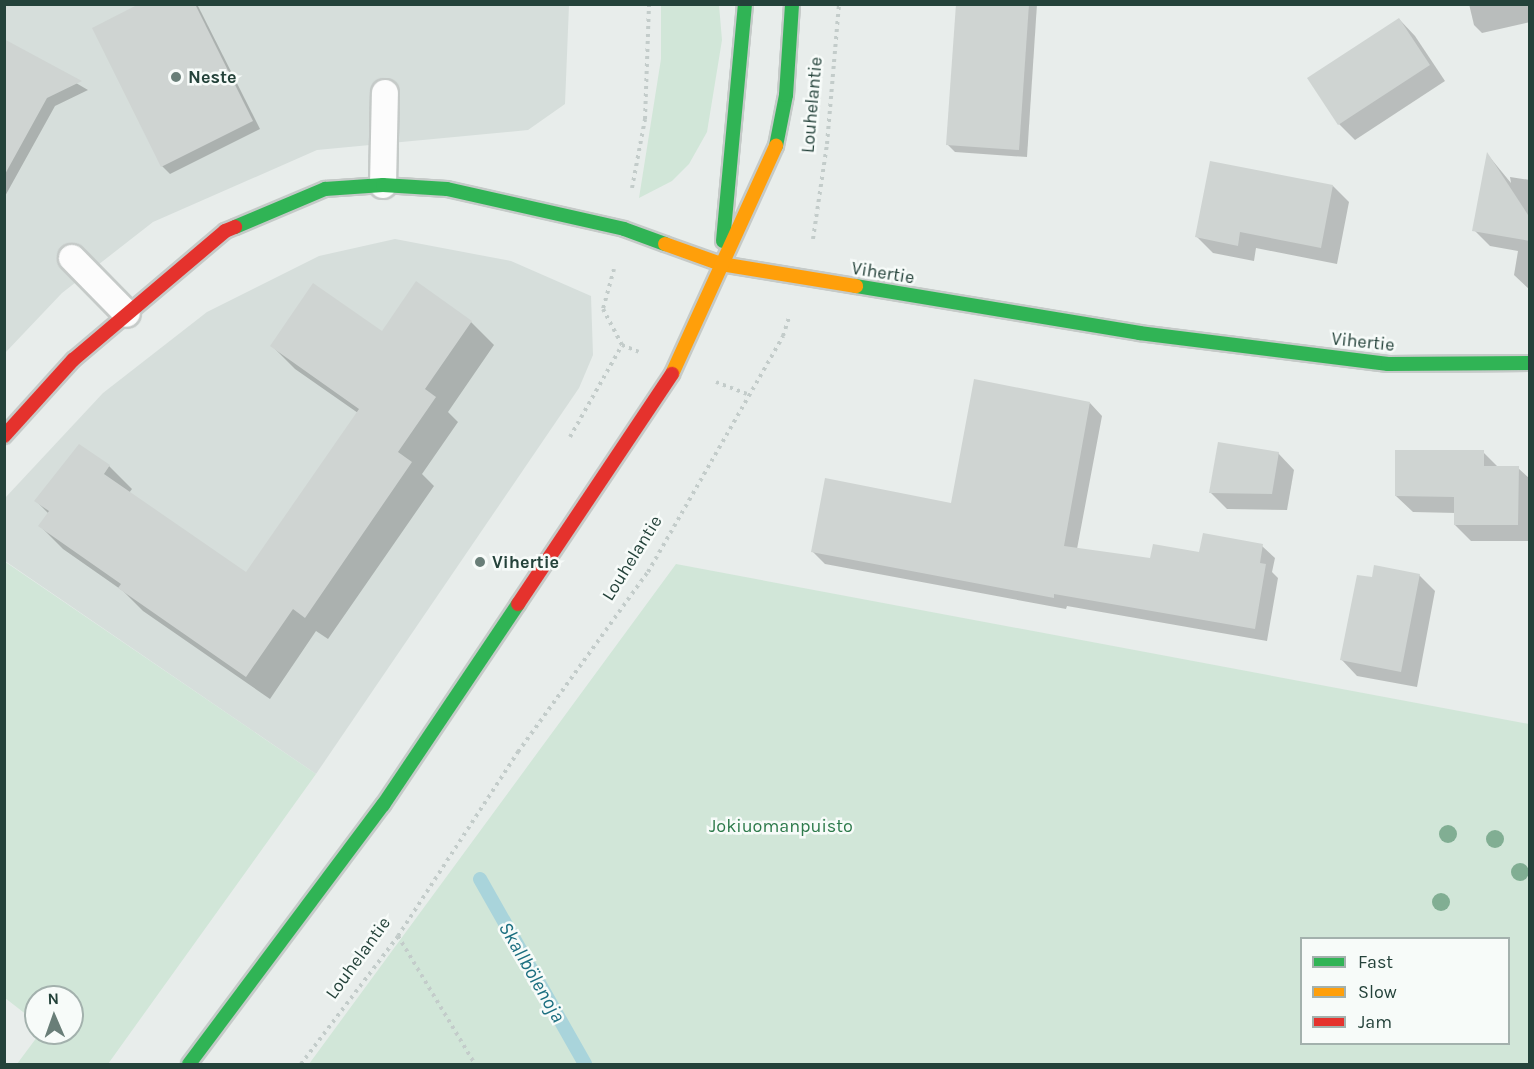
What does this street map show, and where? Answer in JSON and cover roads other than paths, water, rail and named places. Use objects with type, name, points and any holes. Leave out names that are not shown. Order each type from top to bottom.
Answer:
[{"type":"street","name":"Louhelantie","points":[[721,264],[745,36],[745,4]]},
{"type":"street","name":"Louhelantie","points":[[189,1065],[383,806],[678,366],[721,264],[774,154],[786,95],[792,4]]},
{"type":"street","name":"Vihertie","points":[[4,436],[73,360],[225,231],[325,189],[383,185],[447,189],[624,229],[721,264],[1140,333],[1388,364],[1530,363]]},
{"type":"lane","points":[[383,185],[385,93]]},
{"type":"lane","points":[[72,258],[127,314]]},
{"type":"waterway","name":"Skallbölenoja","points":[[480,879],[585,1064]]},
{"type":"place","name":"Neste","points":[[176,77]]},
{"type":"place","name":"Vihertie","points":[[480,562]]},
{"type":"park label","name":"Jokiuomanpuisto","points":[[781,826]]}]
